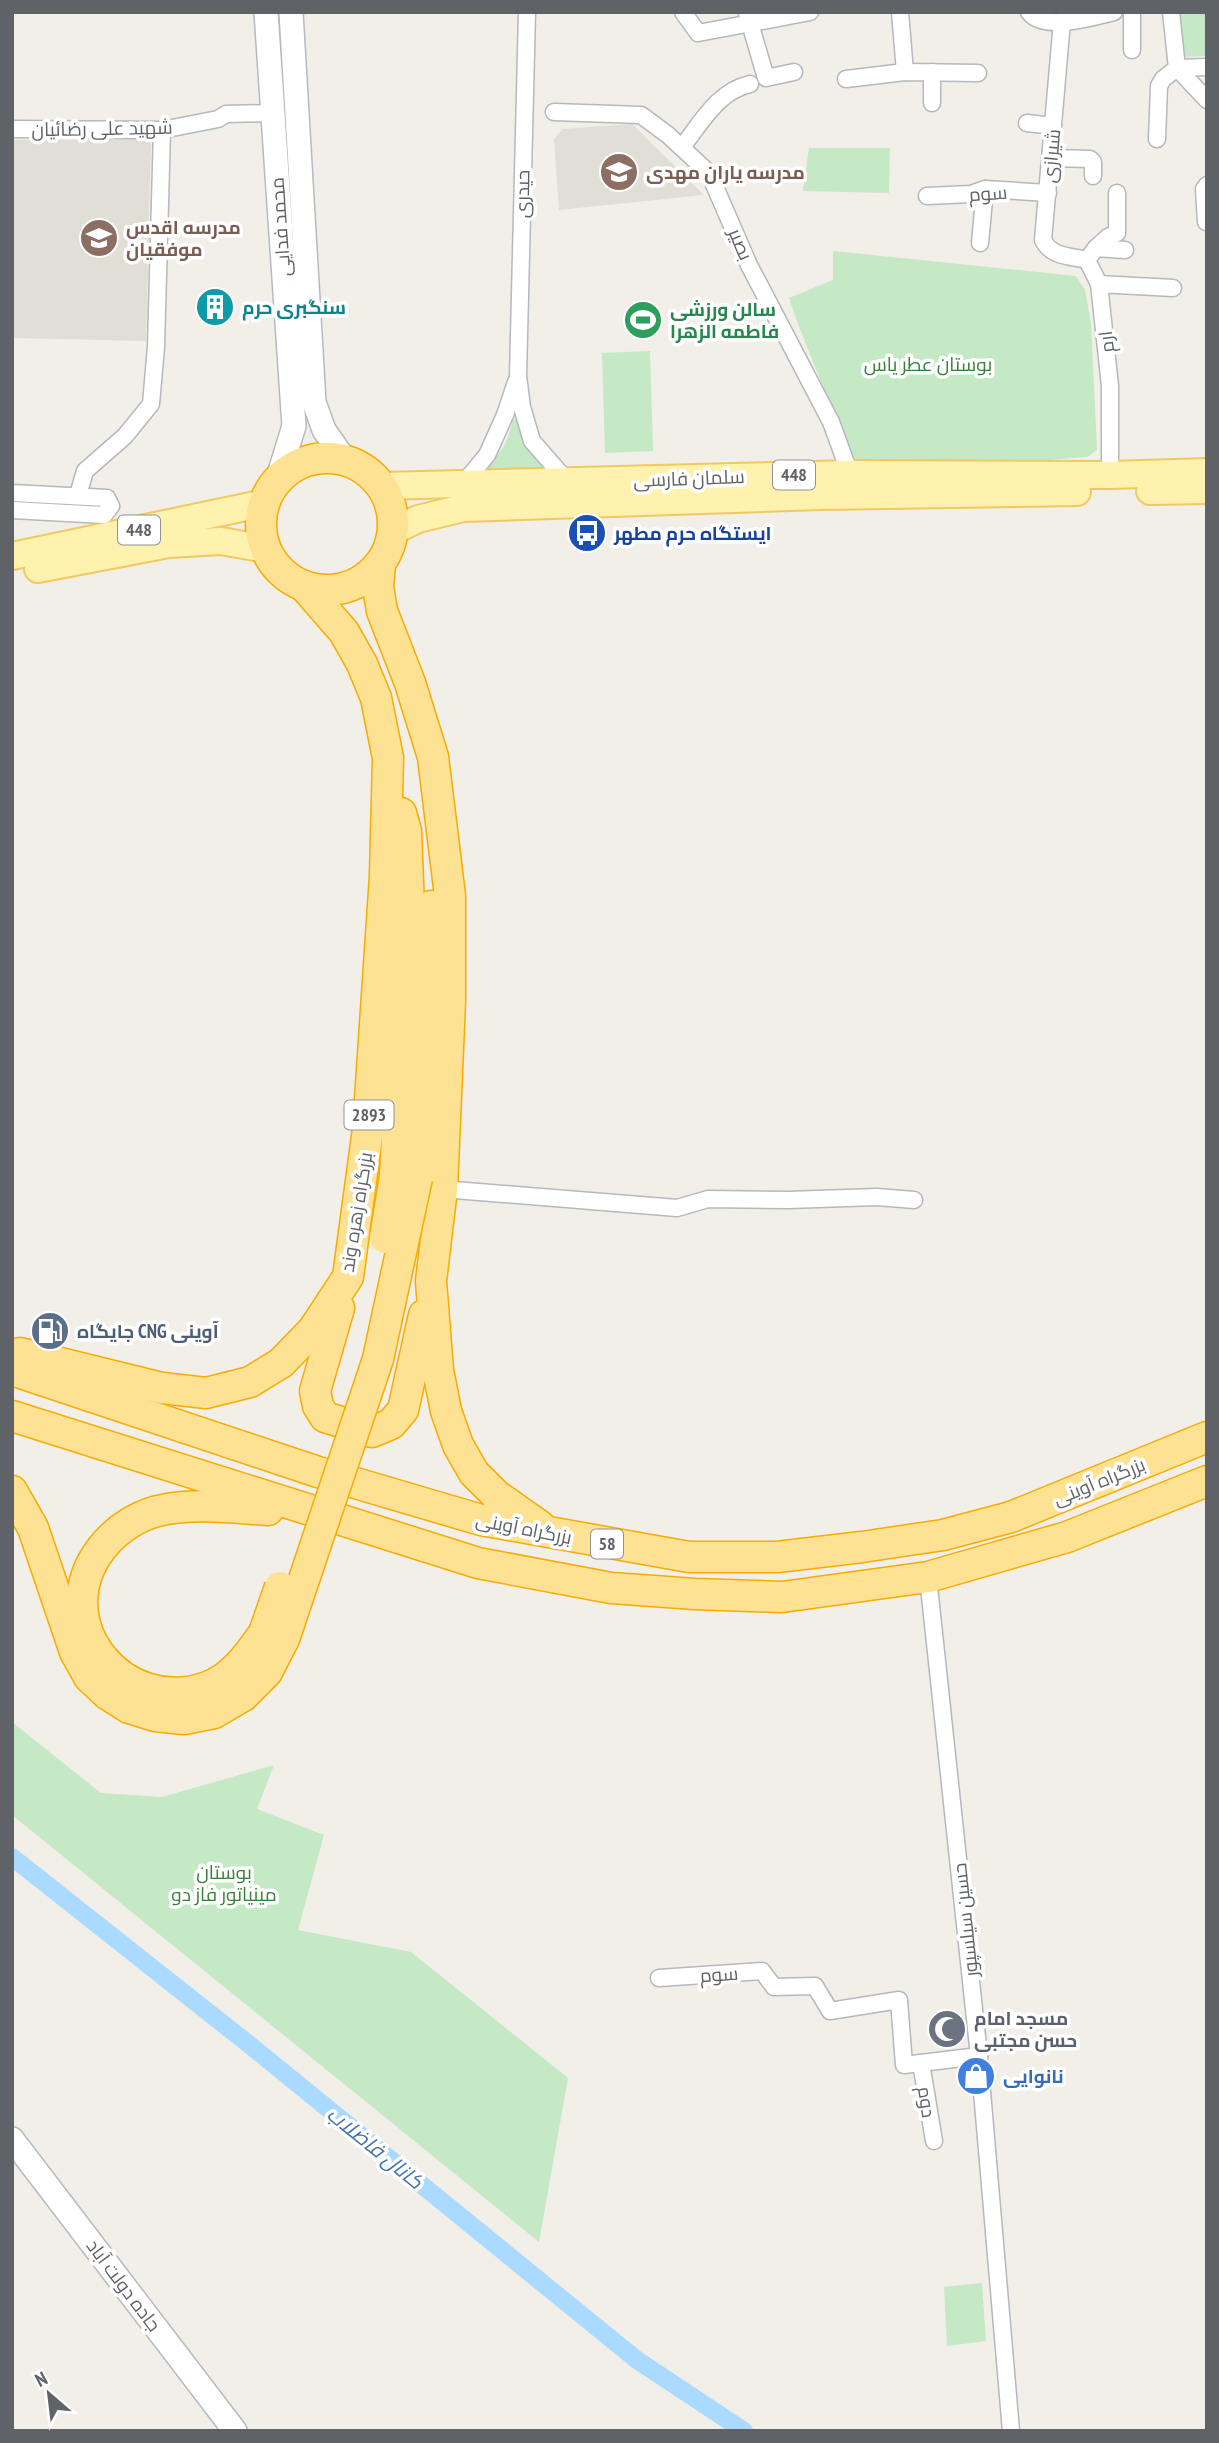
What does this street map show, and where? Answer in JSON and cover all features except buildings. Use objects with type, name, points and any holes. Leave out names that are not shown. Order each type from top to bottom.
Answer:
[{"type":"highway","points":[[327,458],[345,460],[359,466],[382,486],[393,515],[393,531],[389,548],[380,564],[369,575],[340,589],[324,590],[304,586],[289,578],[276,565],[266,549],[261,518],[271,492],[291,469],[308,461],[327,458]]},
{"type":"highway","name":"بزرگراه زهره وند","points":[[274,1636],[378,1359],[418,1181],[431,909],[429,828],[433,757],[414,696],[382,611],[380,564]]},
{"type":"highway","name":"بزرگراه زهره وند","points":[[304,586],[344,632],[362,664],[376,698],[406,831],[418,1181],[431,1282],[438,1370],[446,1411],[458,1445],[474,1473],[496,1496],[552,1534]]},
{"type":"highway","name":"بزرگراه زهره وند","points":[[12,1351],[162,1388],[206,1393],[250,1382],[281,1363],[313,1331],[348,1277],[368,1129],[385,876],[388,758]]},
{"type":"highway","points":[[348,1277],[315,1391],[318,1406],[325,1417],[372,1432],[391,1424],[403,1410],[431,1282]]},
{"type":"highway","name":"بزرگراه آوینی","points":[[12,1370],[331,1476],[481,1520],[689,1558],[778,1556],[943,1535],[1011,1517],[1207,1437]]},
{"type":"highway","name":"بزرگراه آوینی","points":[[12,1416],[478,1563],[611,1588],[695,1594],[782,1597],[928,1577],[1067,1537],[1207,1481]]},
{"type":"highway","points":[[12,1491],[33,1528],[75,1652],[89,1677],[107,1694],[129,1708],[155,1716],[184,1719],[214,1713],[243,1696],[267,1672],[274,1636]]},
{"type":"highway","points":[[274,1636],[233,1672],[209,1687],[181,1694],[153,1690],[132,1682],[112,1669],[96,1651],[85,1628],[82,1605],[84,1584],[93,1559],[111,1535],[137,1518],[166,1508],[201,1506],[314,1512]]},
{"type":"main road","name":"سلمان فارسی","points":[[382,486],[850,474],[1110,475],[1207,472]]},
{"type":"main road","name":"سلمان فارسی","points":[[393,531],[418,519],[464,508],[820,496],[1207,491]]},
{"type":"main road","name":"448","points":[[12,556],[271,492]]},
{"type":"main road","name":"448","points":[[12,574],[169,544],[220,541],[266,549]]},
{"type":"street","name":"محمد فدایی","points":[[265,12],[294,426],[271,492]]},
{"type":"street","name":"محمد فدایی","points":[[291,12],[314,402],[324,430],[345,460]]},
{"type":"street","name":"حیدری","points":[[518,376],[527,12]]},
{"type":"street","points":[[683,12],[698,33],[749,18],[810,12]]},
{"type":"street","points":[[901,12],[905,72]]},
{"type":"street","points":[[1029,12],[1041,22],[1114,12]]},
{"type":"street","points":[[1132,12],[1132,50]]},
{"type":"street","points":[[1171,12],[1177,68],[1207,100]]},
{"type":"street","points":[[749,18],[766,78],[794,72]]},
{"type":"street","name":"شیرازی","points":[[1068,18],[1053,126],[1043,240],[1046,248],[1056,254],[1091,254]]},
{"type":"street","points":[[1157,139],[1159,86],[1163,79],[1177,68],[1207,67]]},
{"type":"street","points":[[846,79],[905,72],[978,73]]},
{"type":"street","points":[[932,72],[932,103]]},
{"type":"street","points":[[682,147],[721,98],[750,84]]},
{"type":"street","name":"بصیر","points":[[554,111],[641,116],[682,147],[709,173],[749,265],[831,422],[850,474]]},
{"type":"street","name":"شهید علی رضائیان","points":[[12,129],[162,130],[218,119],[226,114],[273,113]]},
{"type":"street","points":[[1027,123],[1053,126]]},
{"type":"street","points":[[78,495],[85,471],[125,436],[151,404],[156,347],[162,130]]},
{"type":"street","points":[[1051,158],[1090,159],[1093,162],[1093,176]]},
{"type":"street","points":[[1206,222],[1204,189],[1207,185]]},
{"type":"street","points":[[980,243],[985,189]]},
{"type":"street","name":"سوم","points":[[927,196],[971,194],[985,189],[1048,193]]},
{"type":"street","points":[[1091,254],[1108,237],[1118,233],[1121,201]]},
{"type":"street","points":[[1091,254],[1125,250]]},
{"type":"street","name":"ارم","points":[[1091,254],[1099,284],[1111,386],[1110,475]]},
{"type":"street","points":[[1099,284],[1173,288]]},
{"type":"street","points":[[518,376],[522,407],[532,441],[567,481]]},
{"type":"street","points":[[462,485],[487,455],[505,415],[518,376]]},
{"type":"street","points":[[12,493],[107,498],[111,506],[104,515],[12,510]]},
{"type":"street","points":[[418,1181],[677,1208],[708,1199],[877,1197],[914,1200]]},
{"type":"street","name":"حسین سیلسپور","points":[[928,1577],[979,2056],[1011,2431]]},
{"type":"street","name":"سوم","points":[[659,1978],[762,1971],[774,1987],[815,1986],[830,2011],[899,2000],[904,2065],[921,2063]]},
{"type":"street","points":[[921,2063],[979,2056]]},
{"type":"street","name":"دوم","points":[[921,2063],[934,2141]]},
{"type":"street","name":"جاده دولت آباد","points":[[12,2139],[235,2431]]},
{"type":"shaded area","name":"مدرسه یاران مهدی","points":[[632,124],[704,195],[559,210],[554,139],[563,129]]},
{"type":"shaded area","name":"مدرسه اقدس موفقیان","points":[[151,138],[146,341],[12,338],[12,140]]},
{"type":"green space","points":[[1176,12],[1207,12],[1207,56],[1182,57]]},
{"type":"green space","points":[[809,148],[890,148],[889,193],[803,191]]},
{"type":"green space","name":"بوستان عطر یاس","points":[[833,251],[1076,276],[1085,290],[1091,323],[1097,450],[1087,457],[972,466],[868,465],[851,459],[789,298],[833,280]]},
{"type":"green space","points":[[650,351],[653,451],[605,453],[602,353]]},
{"type":"green space","points":[[518,418],[528,446],[548,468],[487,472],[484,469],[502,448],[513,420]]},
{"type":"green space","name":"بوستان مینیاتور فاز دو","points":[[12,1722],[101,1793],[162,1797],[274,1765],[257,1809],[324,1835],[298,1930],[411,1952],[568,2078],[539,2242],[12,1815]]},
{"type":"green space","points":[[982,2283],[986,2341],[947,2346],[944,2287]]},
{"type":"waterway","name":"کانال فاضلاب","points":[[12,1857],[251,2046],[637,2360],[744,2431]]},
{"type":"place","name":"مدرسه یاران مهدی","points":[[619,172]]},
{"type":"place","name":"مدرسه اقدس موفقیان","points":[[99,238]]},
{"type":"place","name":"سنگبری حرم","points":[[215,307]]},
{"type":"place","name":"سالن ورزشی فاطمه الزهرا","points":[[643,320]]},
{"type":"place","name":"ایستگاه حرم مطهر","points":[[587,533]]},
{"type":"place","name":"جایگاه CNG آوینی","points":[[50,1331]]},
{"type":"place","name":"مسجد امام حسن مجتبی","points":[[947,2029]]},
{"type":"place","name":"نانوایی","points":[[976,2076]]}]
